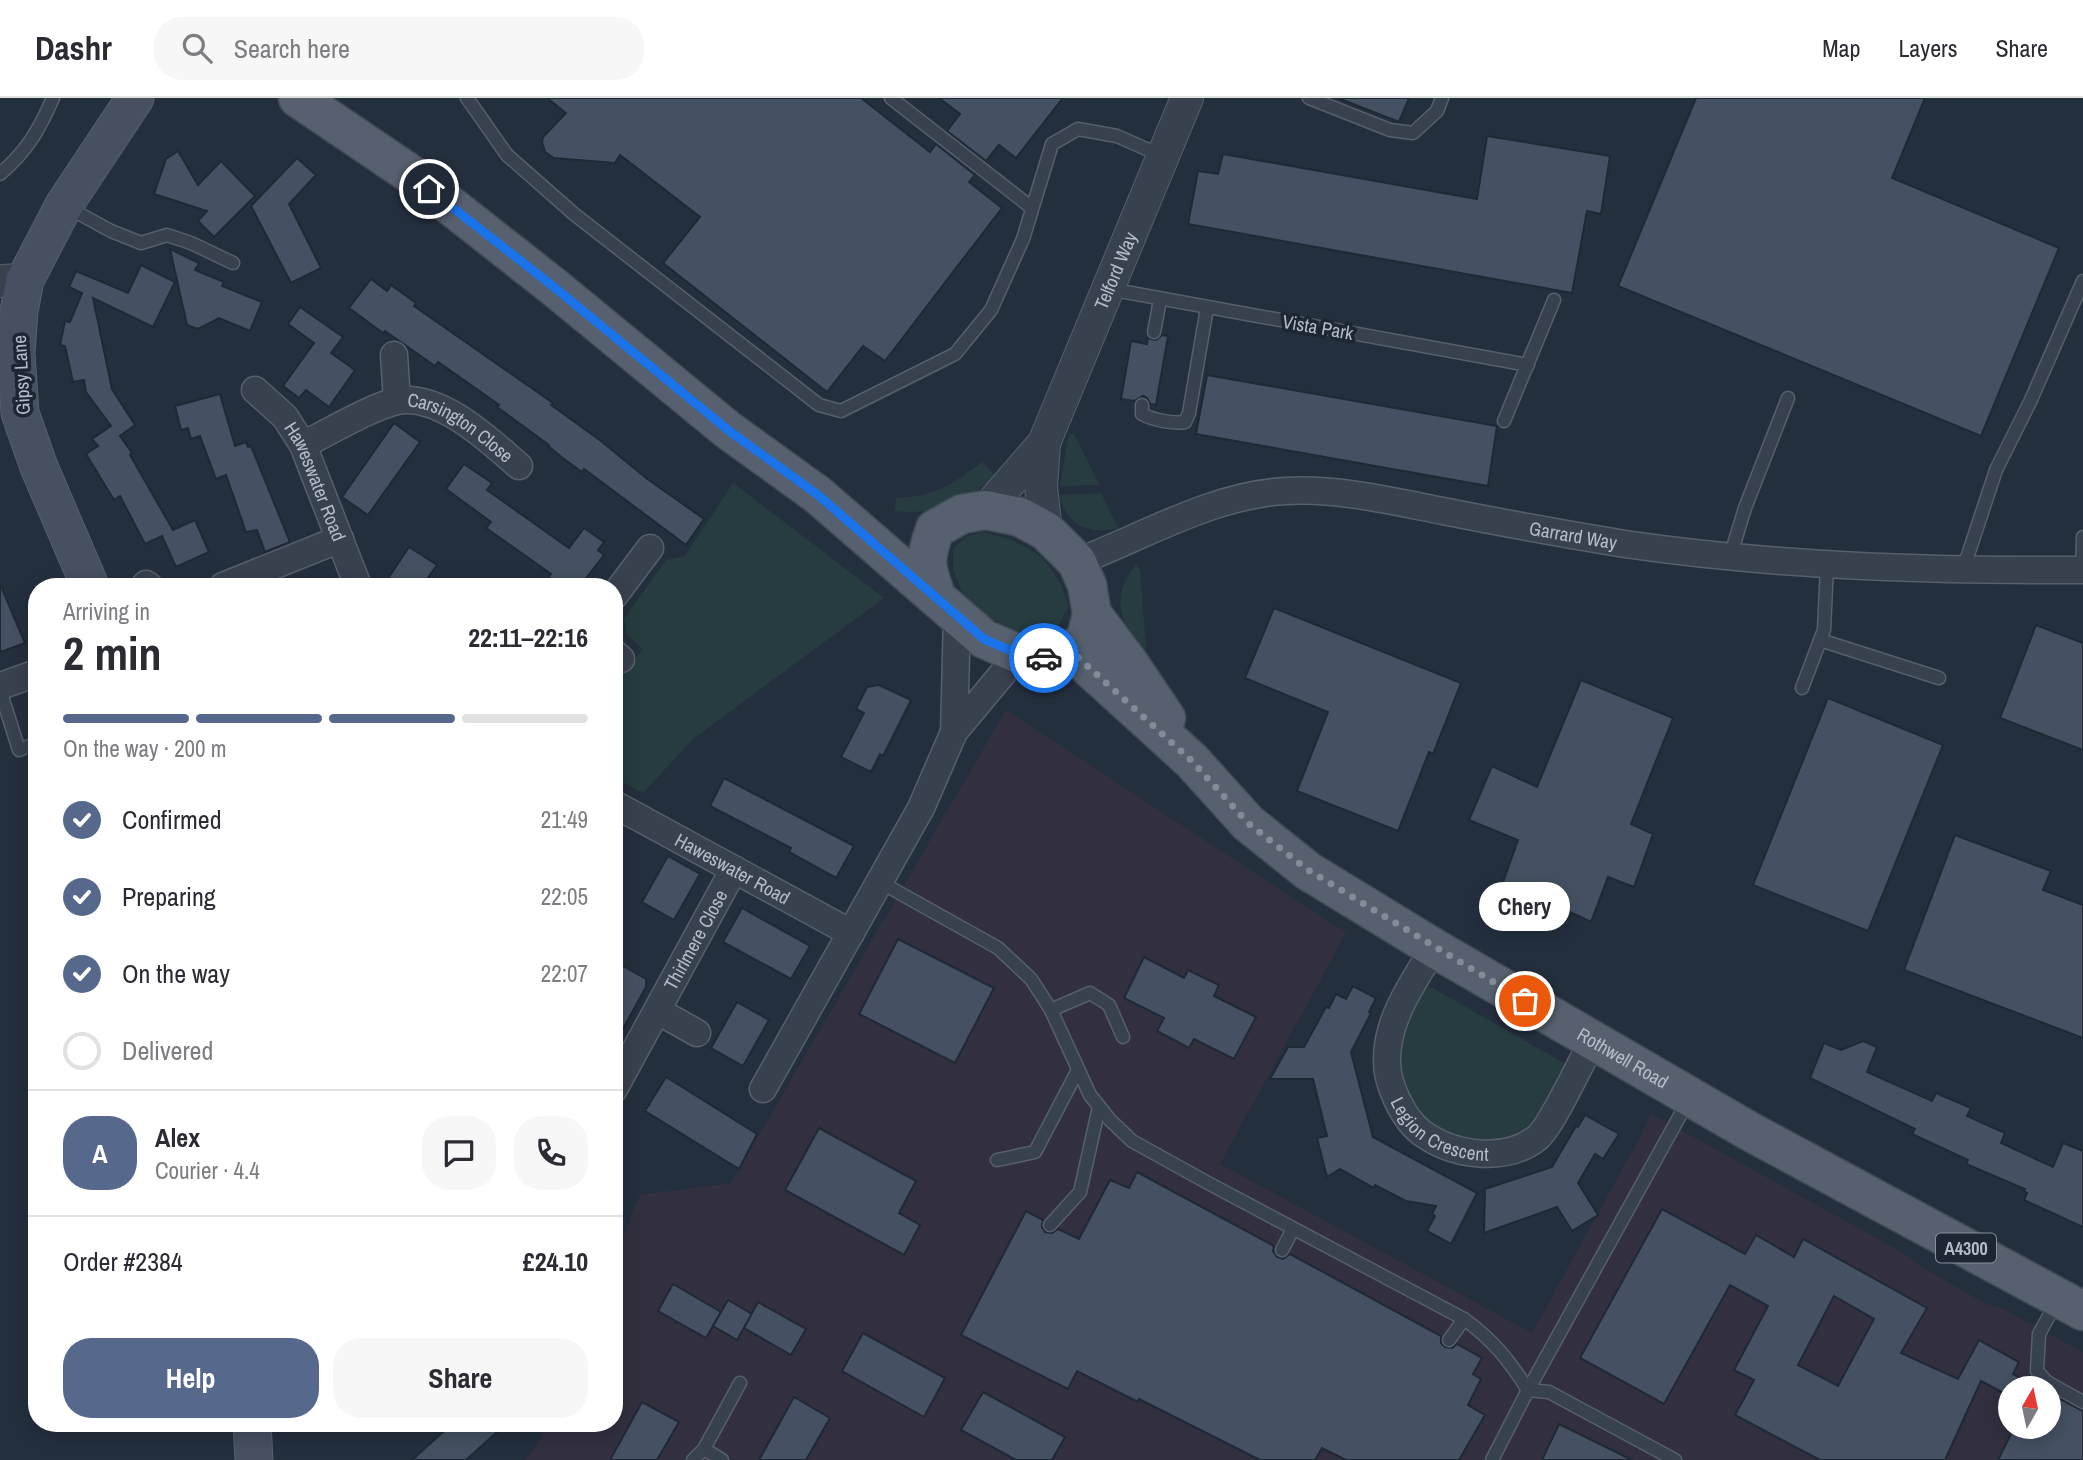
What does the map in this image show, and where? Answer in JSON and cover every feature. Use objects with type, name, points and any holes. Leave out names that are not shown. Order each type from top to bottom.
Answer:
[{"type":"main road","name":"Gipsy Lane","points":[[87,578],[39,467],[20,414],[16,353],[19,311],[12,281],[135,98]]},
{"type":"main road","name":"A4300","points":[[298,98],[409,173],[554,287],[728,430],[818,495],[984,639],[1019,654],[1044,658],[1071,651]]},
{"type":"main road","name":"A4300","points":[[818,495],[890,527],[935,529],[962,514],[986,510],[1020,517],[1046,531],[1077,562],[1087,584],[1092,614]]},
{"type":"main road","points":[[935,529],[927,551],[926,568],[946,606]]},
{"type":"main road","points":[[1071,651],[1086,639],[1092,614]]},
{"type":"main road","name":"Rothwell Road","points":[[1092,614],[1160,707],[1192,761]]},
{"type":"main road","name":"Rothwell Road","points":[[1071,651],[1192,761],[1248,823],[1308,870],[1434,948],[1690,1097],[1843,1183],[2071,1304]]},
{"type":"main road","points":[[253,1432],[254,1460]]},
{"type":"street","name":"Telford Way","points":[[986,510],[1044,443],[1187,98]]},
{"type":"street","name":"Carsington Close","points":[[394,355],[397,401]]},
{"type":"street","name":"Haweswater Road","points":[[256,390],[285,417],[303,445],[355,578]]},
{"type":"street","name":"Carsington Close","points":[[303,445],[397,401],[410,400],[434,406],[471,425],[519,466]]},
{"type":"street","name":"Telford Way","points":[[1044,443],[1041,487],[1046,531]]},
{"type":"street","name":"Garrard Way","points":[[1077,562],[1131,541],[1182,516],[1248,496],[1286,491],[1384,499],[1551,532],[1730,557],[1827,565],[1963,570],[2083,570]]},
{"type":"street","points":[[243,578],[340,539]]},
{"type":"street","points":[[623,584],[650,548]]},
{"type":"street","points":[[946,606],[954,732]]},
{"type":"street","points":[[763,1089],[921,808],[954,732],[1019,654]]},
{"type":"street","points":[[0,688],[28,677]]},
{"type":"street","name":"Haweswater Road","points":[[623,809],[851,933]]},
{"type":"street","name":"Thirlmere Close","points":[[623,1073],[734,869]]},
{"type":"street","name":"Legion Crescent","points":[[1434,948],[1398,1007],[1387,1059],[1393,1090],[1402,1110],[1421,1133],[1450,1148],[1482,1154],[1510,1152],[1538,1137],[1593,1041]]},
{"type":"street","name":"Thirlmere Close","points":[[658,1011],[697,1032]]},
{"type":"lane","points":[[0,174],[13,163],[39,130],[53,98]]},
{"type":"lane","points":[[467,98],[507,155],[574,214],[819,405],[841,411],[955,354],[992,310],[1023,239],[1052,144],[1078,129],[1117,136],[1163,156]]},
{"type":"lane","points":[[891,98],[1032,208]]},
{"type":"lane","points":[[1309,98],[1390,130],[1413,133],[1437,111],[1441,98]]},
{"type":"lane","points":[[64,205],[111,231],[142,243],[167,235],[233,263]]},
{"type":"lane","points":[[1963,570],[1996,470],[2030,402],[2083,281]]},
{"type":"lane","name":"Vista Park","points":[[1108,289],[1528,365]]},
{"type":"lane","points":[[1154,332],[1160,300]]},
{"type":"lane","points":[[1504,421],[1554,300]]},
{"type":"lane","points":[[1142,405],[1142,414],[1148,417],[1185,422],[1189,413],[1208,308]]},
{"type":"lane","points":[[1730,557],[1745,508],[1788,398]]},
{"type":"lane","points":[[2083,537],[2083,570]]},
{"type":"lane","points":[[1802,688],[1824,630],[1827,565]]},
{"type":"lane","points":[[1820,640],[1939,678]]},
{"type":"lane","points":[[0,688],[19,750],[28,746]]},
{"type":"lane","points":[[880,882],[998,948],[1031,979],[1051,1010],[1090,1095],[1132,1141],[1464,1319],[1489,1338],[1510,1362],[1528,1390]]},
{"type":"lane","points":[[1051,1010],[1090,993],[1109,1005],[1124,1037]]},
{"type":"lane","points":[[997,1160],[1035,1152],[1077,1070]]},
{"type":"lane","points":[[1492,1460],[1690,1097]]},
{"type":"lane","points":[[1050,1224],[1080,1192],[1100,1107]]},
{"type":"lane","points":[[1282,1250],[1293,1229]]},
{"type":"lane","points":[[2071,1304],[2039,1334],[2037,1371],[2047,1382],[2083,1402]]},
{"type":"lane","points":[[1449,1340],[1464,1319]]},
{"type":"lane","points":[[693,1460],[704,1449],[740,1383]]},
{"type":"lane","points":[[1528,1390],[1549,1392],[1675,1460]]},
{"type":"lane","points":[[704,1449],[722,1460]]},
{"type":"shaded area","points":[[1006,710],[1346,933],[1220,1164],[1532,1333],[1644,1130],[1650,1113],[1898,1250],[1986,1304],[1999,1307],[2083,1352],[2083,1460],[525,1460],[537,1446],[542,1432],[623,1432],[623,1236],[640,1195],[731,1183]]},
{"type":"green space","points":[[1069,433],[1074,434],[1099,485],[1060,486]]},
{"type":"green space","points":[[982,462],[996,476],[962,499],[923,511],[895,511],[896,498],[921,495],[942,488]]},
{"type":"green space","points":[[733,483],[884,598],[693,739],[643,793],[623,782],[623,673],[643,649],[627,635],[624,619],[666,560],[685,556]]},
{"type":"green space","points":[[1101,493],[1118,528],[1097,530],[1080,526],[1067,514],[1059,495]]},
{"type":"green space","points":[[982,532],[1014,541],[1048,564],[1063,589],[1069,606],[1054,634],[1027,637],[989,618],[963,593],[953,570],[953,549],[965,537]]},
{"type":"green space","points":[[1136,565],[1140,570],[1146,649],[1139,651],[1127,630],[1121,608],[1123,587]]},
{"type":"green space","points":[[1424,983],[1571,1067],[1549,1110],[1524,1132],[1511,1139],[1477,1144],[1432,1130],[1398,1082],[1395,1046]]},
{"type":"building","points":[[547,98],[861,98],[930,152],[936,144],[975,175],[969,182],[1002,208],[885,361],[863,346],[827,392],[663,263],[700,217],[620,155],[615,163],[554,158],[545,152],[543,137],[566,113]]},
{"type":"building","points":[[939,98],[1063,98],[1016,158],[999,145],[986,161],[947,131],[960,114]]},
{"type":"building","points":[[1338,98],[1409,98],[1399,122]]},
{"type":"building","points":[[1696,98],[1925,98],[1892,178],[2059,248],[1981,436],[1618,286]]},
{"type":"building","points":[[1487,136],[1610,156],[1601,214],[1587,211],[1572,293],[1188,224],[1198,171],[1218,174],[1223,154],[1477,199]]},
{"type":"building","points":[[178,151],[198,185],[221,161],[255,196],[214,237],[198,221],[207,211],[154,194],[166,159]]},
{"type":"building","points":[[297,158],[316,175],[289,204],[321,268],[291,283],[251,206]]},
{"type":"building","points":[[170,249],[199,263],[195,270],[224,282],[222,286],[262,302],[250,331],[219,318],[198,329],[187,325]]},
{"type":"building","points":[[141,265],[175,282],[153,327],[93,298],[112,389],[135,425],[120,436],[132,453],[130,455],[173,530],[195,520],[209,552],[176,567],[162,536],[145,544],[120,496],[114,500],[86,454],[98,446],[92,439],[111,426],[86,392],[84,380],[73,382],[65,346],[60,345],[65,321],[70,322],[82,293],[69,287],[76,271],[128,293]]},
{"type":"building","points":[[371,279],[387,291],[391,285],[416,303],[414,306],[553,403],[551,405],[704,519],[686,545],[584,469],[582,472],[564,459],[497,407],[499,405],[438,362],[435,366],[349,308]]},
{"type":"building","points":[[300,307],[343,337],[331,353],[355,370],[329,407],[306,390],[299,398],[283,386],[314,343],[288,324]]},
{"type":"building","points":[[1162,335],[1168,336],[1156,405],[1150,404],[1143,396],[1134,401],[1121,399],[1131,341],[1147,344],[1148,338],[1156,340]]},
{"type":"building","points":[[1207,375],[1497,426],[1488,486],[1196,434]]},
{"type":"building","points":[[220,394],[235,446],[246,442],[248,447],[251,446],[290,542],[265,552],[257,530],[246,532],[226,475],[216,479],[200,436],[191,439],[188,428],[181,430],[175,406]]},
{"type":"building","points":[[394,423],[420,442],[368,515],[342,497]]},
{"type":"building","points":[[464,464],[492,483],[487,490],[569,548],[584,528],[604,542],[598,550],[604,555],[586,578],[548,578],[551,574],[486,528],[491,522],[446,489]]},
{"type":"building","points":[[409,547],[437,565],[428,578],[388,578]]},
{"type":"building","points":[[0,584],[25,643],[0,652]]},
{"type":"building","points":[[1274,608],[1461,683],[1433,754],[1429,752],[1398,831],[1297,791],[1328,712],[1245,678]]},
{"type":"building","points":[[2036,625],[2083,643],[2083,750],[2000,718]]},
{"type":"building","points":[[1581,680],[1673,718],[1631,824],[1653,834],[1634,887],[1608,877],[1591,922],[1566,910],[1541,914],[1528,894],[1502,885],[1518,840],[1469,820],[1492,766],[1537,787]]},
{"type":"building","points":[[879,685],[911,700],[883,756],[880,754],[871,772],[841,757],[864,713],[856,709],[867,687]]},
{"type":"building","points":[[1828,698],[1943,745],[1868,931],[1753,885]]},
{"type":"building","points":[[724,778],[854,846],[836,878],[789,852],[791,848],[710,806]]},
{"type":"building","points":[[1955,835],[2051,871],[2043,890],[2083,905],[2083,1038],[1904,970]]},
{"type":"building","points":[[668,856],[700,874],[674,920],[642,902]]},
{"type":"building","points":[[742,908],[810,946],[791,979],[723,942]]},
{"type":"building","points":[[898,939],[994,988],[955,1063],[859,1014]]},
{"type":"building","points":[[1144,957],[1184,978],[1188,970],[1219,985],[1214,996],[1256,1017],[1234,1059],[1194,1039],[1189,1048],[1157,1031],[1164,1018],[1124,998]]},
{"type":"building","points":[[623,966],[646,979],[646,987],[623,1029]]},
{"type":"building","points":[[1353,986],[1376,998],[1351,1052],[1373,1137],[1477,1193],[1451,1244],[1427,1231],[1435,1216],[1432,1214],[1436,1206],[1406,1201],[1375,1185],[1374,1188],[1340,1169],[1327,1177],[1317,1138],[1327,1136],[1313,1079],[1270,1079],[1288,1047],[1304,1047],[1336,994],[1346,999]]},
{"type":"building","points":[[737,1002],[769,1020],[743,1066],[711,1048]]},
{"type":"building","points":[[1863,1041],[1877,1047],[1867,1072],[1932,1101],[1936,1093],[1971,1108],[1967,1116],[2005,1133],[2001,1143],[2053,1167],[2063,1143],[2083,1151],[2083,1227],[2024,1200],[2027,1193],[2025,1189],[1966,1164],[1968,1160],[1912,1134],[1915,1129],[1810,1078],[1824,1043],[1841,1050]]},
{"type":"building","points":[[666,1077],[757,1134],[739,1169],[645,1111]]},
{"type":"building","points":[[1585,1115],[1619,1134],[1603,1159],[1595,1154],[1578,1183],[1598,1215],[1572,1231],[1557,1207],[1484,1233],[1485,1189],[1552,1167]]},
{"type":"building","points":[[819,1128],[916,1181],[899,1213],[920,1225],[904,1255],[785,1190]]},
{"type":"building","points":[[1137,1172],[1274,1246],[1273,1251],[1277,1257],[1283,1259],[1290,1254],[1441,1336],[1441,1343],[1445,1347],[1452,1348],[1457,1344],[1482,1358],[1473,1374],[1481,1379],[1468,1405],[1485,1415],[1459,1460],[1346,1460],[1322,1448],[1315,1460],[1260,1460],[1077,1371],[1068,1389],[961,1335],[1026,1211],[1043,1220],[1042,1227],[1045,1232],[1052,1233],[1058,1229],[1079,1239],[1110,1180],[1129,1188]]},
{"type":"building","points":[[1662,1209],[1745,1254],[1756,1235],[1794,1257],[1803,1239],[1927,1308],[1901,1353],[1958,1379],[1979,1340],[2019,1362],[2013,1374],[2017,1376],[1998,1376],[1998,1390],[1981,1381],[1945,1460],[1820,1460],[1735,1415],[1754,1380],[1734,1370],[1768,1306],[1730,1285],[1664,1404],[1580,1358]],"holes":[[[1834,1296],[1874,1319],[1838,1386],[1798,1365]]]},
{"type":"building","points":[[673,1284],[721,1312],[706,1338],[658,1311]]},
{"type":"building","points":[[728,1300],[752,1314],[737,1340],[713,1326]]},
{"type":"building","points":[[758,1302],[806,1329],[791,1355],[744,1328]]},
{"type":"building","points":[[863,1333],[945,1378],[924,1417],[842,1371]]},
{"type":"building","points":[[983,1392],[1065,1437],[1052,1460],[1016,1460],[961,1430]]},
{"type":"building","points":[[794,1397],[830,1418],[806,1460],[759,1460]]},
{"type":"building","points":[[2062,1400],[2083,1411],[2083,1460],[1998,1460],[2008,1439],[2061,1439]]},
{"type":"building","points":[[642,1402],[679,1422],[657,1460],[610,1460]]},
{"type":"building","points":[[1559,1424],[1632,1460],[1542,1460]]},
{"type":"building","points":[[443,1432],[497,1432],[466,1460],[412,1460]]},
{"type":"way so far","points":[[1044,658],[1071,651],[1192,761],[1248,823],[1308,870],[1525,1001]]},
{"type":"place","name":"Chery","points":[[1525,1001]]},
{"type":"route","points":[[429,189],[554,287],[728,430],[818,495],[984,639],[1019,654],[1044,658]]}]
